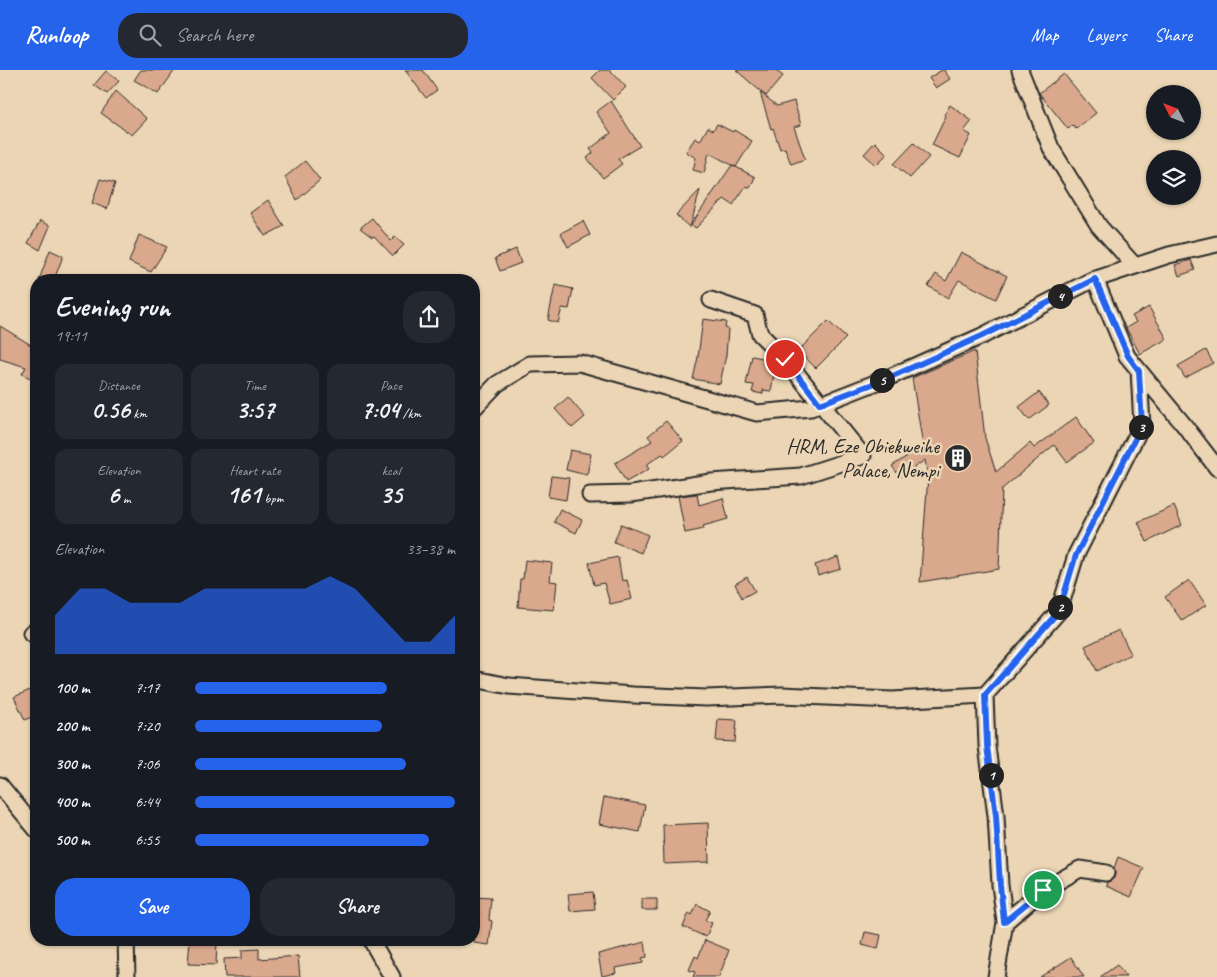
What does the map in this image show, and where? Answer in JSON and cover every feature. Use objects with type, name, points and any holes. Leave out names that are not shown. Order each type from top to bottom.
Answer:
[{"type":"street","points":[[1020,70],[1051,148],[1099,226],[1135,266]]},
{"type":"street","points":[[480,402],[497,384],[530,364],[580,363],[757,413],[811,408],[886,379],[982,336],[1095,279],[1169,255],[1217,244]]},
{"type":"street","points":[[1095,279],[1128,356],[1217,468]]},
{"type":"street","points":[[590,495],[630,494],[711,482],[801,476],[863,456],[785,359],[760,334],[754,315],[711,300]]},
{"type":"street","points":[[996,977],[1004,922],[996,816],[987,746],[985,695],[1059,611],[1076,555],[1142,425],[1139,371]]},
{"type":"street","points":[[480,680],[509,686],[706,698],[782,695],[892,700],[985,695]]},
{"type":"street","points":[[0,784],[30,822]]},
{"type":"street","points":[[1004,922],[1043,890],[1080,869],[1106,873]]},
{"type":"street","points":[[126,946],[127,977]]},
{"type":"street","points":[[374,946],[392,977]]},
{"type":"building","points":[[141,70],[175,70],[158,94],[134,80]]},
{"type":"building","points":[[405,70],[423,70],[437,90],[426,98]]},
{"type":"building","points":[[600,70],[610,70],[626,87],[613,100],[592,78]]},
{"type":"building","points":[[736,70],[775,70],[783,76],[766,96]]},
{"type":"building","points":[[942,70],[950,79],[936,88],[929,78]]},
{"type":"building","points":[[106,71],[119,81],[107,94],[94,85]]},
{"type":"building","points":[[1064,74],[1096,113],[1076,129],[1073,125],[1068,129],[1039,93]]},
{"type":"building","points":[[116,91],[147,119],[132,135],[101,113]]},
{"type":"building","points":[[760,92],[777,106],[794,101],[801,125],[794,127],[805,159],[791,164],[785,148],[780,149],[773,128],[771,129]]},
{"type":"building","points":[[611,101],[640,146],[618,159],[622,164],[603,178],[587,158],[593,153],[590,149],[611,133],[596,112]]},
{"type":"building","points":[[950,105],[972,121],[964,131],[971,135],[960,158],[932,145]]},
{"type":"building","points":[[717,124],[733,132],[734,130],[752,141],[736,167],[709,153],[704,173],[693,170],[696,158],[686,152],[695,138],[700,141],[708,127],[713,130]]},
{"type":"building","points":[[875,142],[887,154],[876,165],[864,154]]},
{"type":"building","points":[[914,143],[929,157],[910,178],[894,164]]},
{"type":"building","points":[[305,161],[320,180],[297,200],[285,177]]},
{"type":"building","points":[[732,165],[755,177],[750,188],[746,186],[733,205],[724,199],[696,228],[691,225]]},
{"type":"building","points":[[100,179],[115,183],[107,209],[92,203]]},
{"type":"building","points":[[700,190],[690,228],[676,215]]},
{"type":"building","points":[[268,200],[284,226],[265,236],[250,213]]},
{"type":"building","points":[[372,218],[391,241],[395,237],[404,245],[393,256],[374,236],[372,237],[360,228]]},
{"type":"building","points":[[40,221],[50,226],[40,250],[28,243]]},
{"type":"building","points":[[583,221],[590,235],[568,247],[561,233]]},
{"type":"building","points":[[139,235],[167,247],[151,272],[129,262]]},
{"type":"building","points":[[516,249],[521,263],[500,271],[495,258]]},
{"type":"building","points":[[50,250],[63,256],[56,274],[41,274]]},
{"type":"building","points":[[961,252],[1007,276],[996,299],[959,280],[948,298],[928,286],[936,274],[946,281]]},
{"type":"building","points":[[1191,260],[1195,270],[1179,276],[1175,265]]},
{"type":"building","points":[[555,285],[573,289],[569,309],[562,308],[558,323],[548,320]]},
{"type":"building","points":[[1149,307],[1167,339],[1140,354],[1126,328],[1136,322],[1132,316]]},
{"type":"building","points":[[703,319],[726,322],[725,328],[728,329],[726,355],[720,384],[693,379]]},
{"type":"building","points":[[828,321],[846,338],[816,368],[798,351]]},
{"type":"building","points":[[0,326],[30,344],[30,378],[22,374],[26,367],[0,359]]},
{"type":"building","points":[[1206,350],[1213,363],[1185,378],[1178,366]]},
{"type":"building","name":"HRM, Eze Obiekweihe Palace, Nempi","points":[[975,351],[985,438],[996,472],[1030,443],[1034,448],[1076,417],[1094,443],[1067,462],[1054,445],[1002,489],[999,569],[920,582],[928,477],[925,460],[900,477],[892,466],[923,446],[912,378]]},
{"type":"building","points":[[752,356],[773,360],[776,363],[771,391],[763,390],[763,394],[752,392],[754,385],[746,384]]},
{"type":"building","points":[[1039,392],[1049,405],[1029,420],[1019,407]]},
{"type":"building","points":[[568,397],[585,417],[572,428],[555,409]]},
{"type":"building","points":[[666,421],[683,441],[664,456],[662,454],[646,465],[649,469],[626,482],[615,463],[652,441],[648,436]]},
{"type":"building","points":[[570,450],[591,454],[587,475],[566,470]]},
{"type":"building","points":[[551,476],[569,478],[566,500],[548,497]]},
{"type":"building","points":[[697,494],[699,505],[723,498],[728,519],[703,526],[704,529],[685,533],[678,496]]},
{"type":"building","points":[[1174,506],[1182,525],[1147,542],[1138,522]]},
{"type":"building","points":[[560,509],[582,520],[576,533],[554,522]]},
{"type":"building","points":[[621,524],[648,535],[641,553],[614,542]]},
{"type":"building","points":[[618,557],[622,581],[627,580],[632,599],[610,604],[604,583],[594,585],[589,563]]},
{"type":"building","points":[[838,557],[841,569],[818,576],[815,565]]},
{"type":"building","points":[[525,560],[552,563],[550,581],[557,582],[554,610],[518,607],[520,579],[523,579]]},
{"type":"building","points":[[747,577],[755,591],[742,598],[735,584]]},
{"type":"building","points":[[1189,580],[1206,605],[1182,621],[1165,597]]},
{"type":"building","points":[[1119,630],[1131,654],[1097,671],[1085,646]]},
{"type":"building","points":[[30,690],[30,718],[25,720],[14,697]]},
{"type":"building","points":[[718,719],[737,720],[735,742],[716,741]]},
{"type":"building","points":[[604,797],[645,805],[640,832],[599,824]]},
{"type":"building","points":[[708,823],[709,862],[664,864],[663,825]]},
{"type":"building","points":[[1118,857],[1144,868],[1131,897],[1106,886],[1107,882],[1114,878],[1114,868]]},
{"type":"building","points":[[593,892],[595,909],[570,911],[568,894]]},
{"type":"building","points":[[480,897],[491,898],[489,920],[492,921],[489,945],[480,944]]},
{"type":"building","points":[[642,899],[657,899],[657,910],[642,910]]},
{"type":"building","points":[[697,904],[710,911],[705,920],[712,923],[706,937],[683,927],[689,913],[692,915]]},
{"type":"building","points":[[865,932],[881,935],[878,949],[862,945]]},
{"type":"building","points":[[705,940],[729,950],[719,977],[693,977],[695,972],[689,970],[695,956],[698,958]]},
{"type":"building","points":[[645,942],[647,957],[642,958],[643,963],[615,968],[616,973],[602,976],[598,954]]},
{"type":"building","points":[[190,946],[217,946],[216,965],[188,964]]},
{"type":"building","points":[[259,949],[259,959],[298,956],[300,977],[225,977],[224,959],[242,958],[242,950]]},
{"type":"building","points":[[1071,957],[1084,977],[1040,977]]},
{"type":"building","points":[[1117,965],[1126,977],[1100,977]]},
{"type":"place","name":"HRM, Eze Obiekweihe Palace, Nempi","points":[[958,458]]},
{"type":"route","points":[[785,359],[820,404],[886,379],[982,336],[1095,279],[1128,356],[1139,371],[1142,425],[1076,555],[1059,611],[985,695],[987,746],[996,816],[1004,922],[1043,890]]}]
